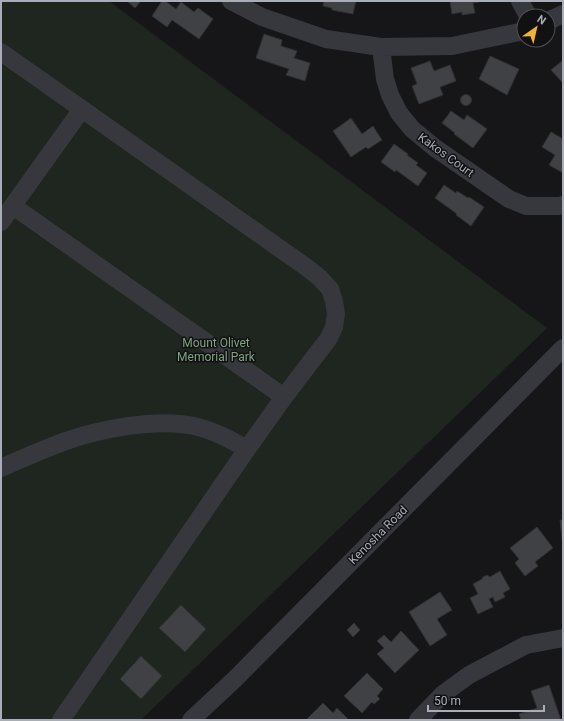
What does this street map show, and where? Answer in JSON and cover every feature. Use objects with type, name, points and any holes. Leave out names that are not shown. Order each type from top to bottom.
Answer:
[{"type":"street","points":[[231,1],[262,17],[326,38],[381,47],[452,46],[516,33]]},
{"type":"street","name":"Kakos Court","points":[[381,47],[385,79],[390,95],[399,113],[412,129],[435,148],[509,199],[526,206],[563,205]]},
{"type":"street","points":[[1,52],[306,267],[320,278],[330,289],[336,314],[334,327],[328,338],[247,449],[61,720]]},
{"type":"street","points":[[1,222],[82,109]]},
{"type":"street","points":[[13,206],[284,397]]},
{"type":"street","name":"Kenosha Road","points":[[191,720],[235,679],[563,348]]},
{"type":"street","points":[[1,468],[63,442],[92,433],[154,423],[195,426],[213,432],[247,449]]},
{"type":"street","points":[[418,720],[443,694],[469,675],[526,645],[563,638]]},
{"type":"green space","name":"Mount Olivet Memorial Park","points":[[1,1],[109,1],[547,328],[141,720],[1,720]]},
{"type":"building","points":[[127,1],[141,1],[135,8]]},
{"type":"building","points":[[162,1],[165,1],[176,9],[181,2],[194,12],[198,8],[213,19],[199,39],[172,20],[167,27],[152,16]]},
{"type":"building","points":[[324,1],[356,1],[353,14],[332,10],[332,8],[323,6]]},
{"type":"building","points":[[450,1],[479,2],[473,3],[475,13],[462,15],[462,12],[452,14]]},
{"type":"building","points":[[264,34],[282,40],[281,46],[297,51],[294,58],[310,63],[305,81],[286,75],[289,69],[256,58]]},
{"type":"building","points":[[490,56],[519,69],[507,95],[479,79]]},
{"type":"building","points":[[563,60],[563,81],[562,82],[551,70]]},
{"type":"building","points":[[430,61],[434,71],[450,65],[456,81],[440,87],[443,95],[419,104],[412,86],[417,84],[411,68]]},
{"type":"building","points":[[464,95],[468,95],[470,96],[470,104],[464,105],[461,102],[461,98]]},
{"type":"building","points":[[451,111],[464,120],[467,115],[487,129],[473,148],[442,123]]},
{"type":"building","points":[[351,118],[362,134],[373,126],[382,140],[368,149],[366,147],[351,157],[333,131]]},
{"type":"building","points":[[551,132],[563,139],[563,173],[549,165],[555,155],[542,147]]},
{"type":"building","points":[[394,144],[408,154],[407,155],[418,163],[416,165],[427,173],[418,186],[396,170],[395,172],[381,162]]},
{"type":"building","points":[[444,185],[456,193],[457,191],[468,198],[469,197],[484,207],[471,226],[435,198]]},
{"type":"building","points":[[560,520],[563,520],[563,547]]},
{"type":"building","points":[[537,527],[553,548],[535,562],[538,566],[525,576],[515,563],[519,559],[510,548]]},
{"type":"building","points":[[500,571],[510,589],[503,593],[505,597],[495,602],[493,597],[489,599],[493,607],[478,614],[470,598],[478,594],[473,584],[487,575],[490,577]]},
{"type":"building","points":[[440,592],[452,610],[437,619],[447,635],[430,646],[409,612]]},
{"type":"building","points":[[181,605],[206,629],[185,652],[159,628]]},
{"type":"building","points":[[354,623],[360,630],[353,637],[347,630]]},
{"type":"building","points":[[401,631],[419,650],[395,673],[377,654],[384,648],[377,641],[384,635],[391,642]]},
{"type":"building","points":[[141,656],[162,676],[141,699],[120,679]]},
{"type":"building","points":[[367,673],[383,689],[377,696],[380,699],[374,704],[372,702],[362,713],[344,696]]},
{"type":"building","points":[[549,685],[561,720],[521,720],[519,714],[537,708],[531,691]]},
{"type":"building","points":[[323,703],[333,713],[337,708],[349,720],[306,720]]}]
